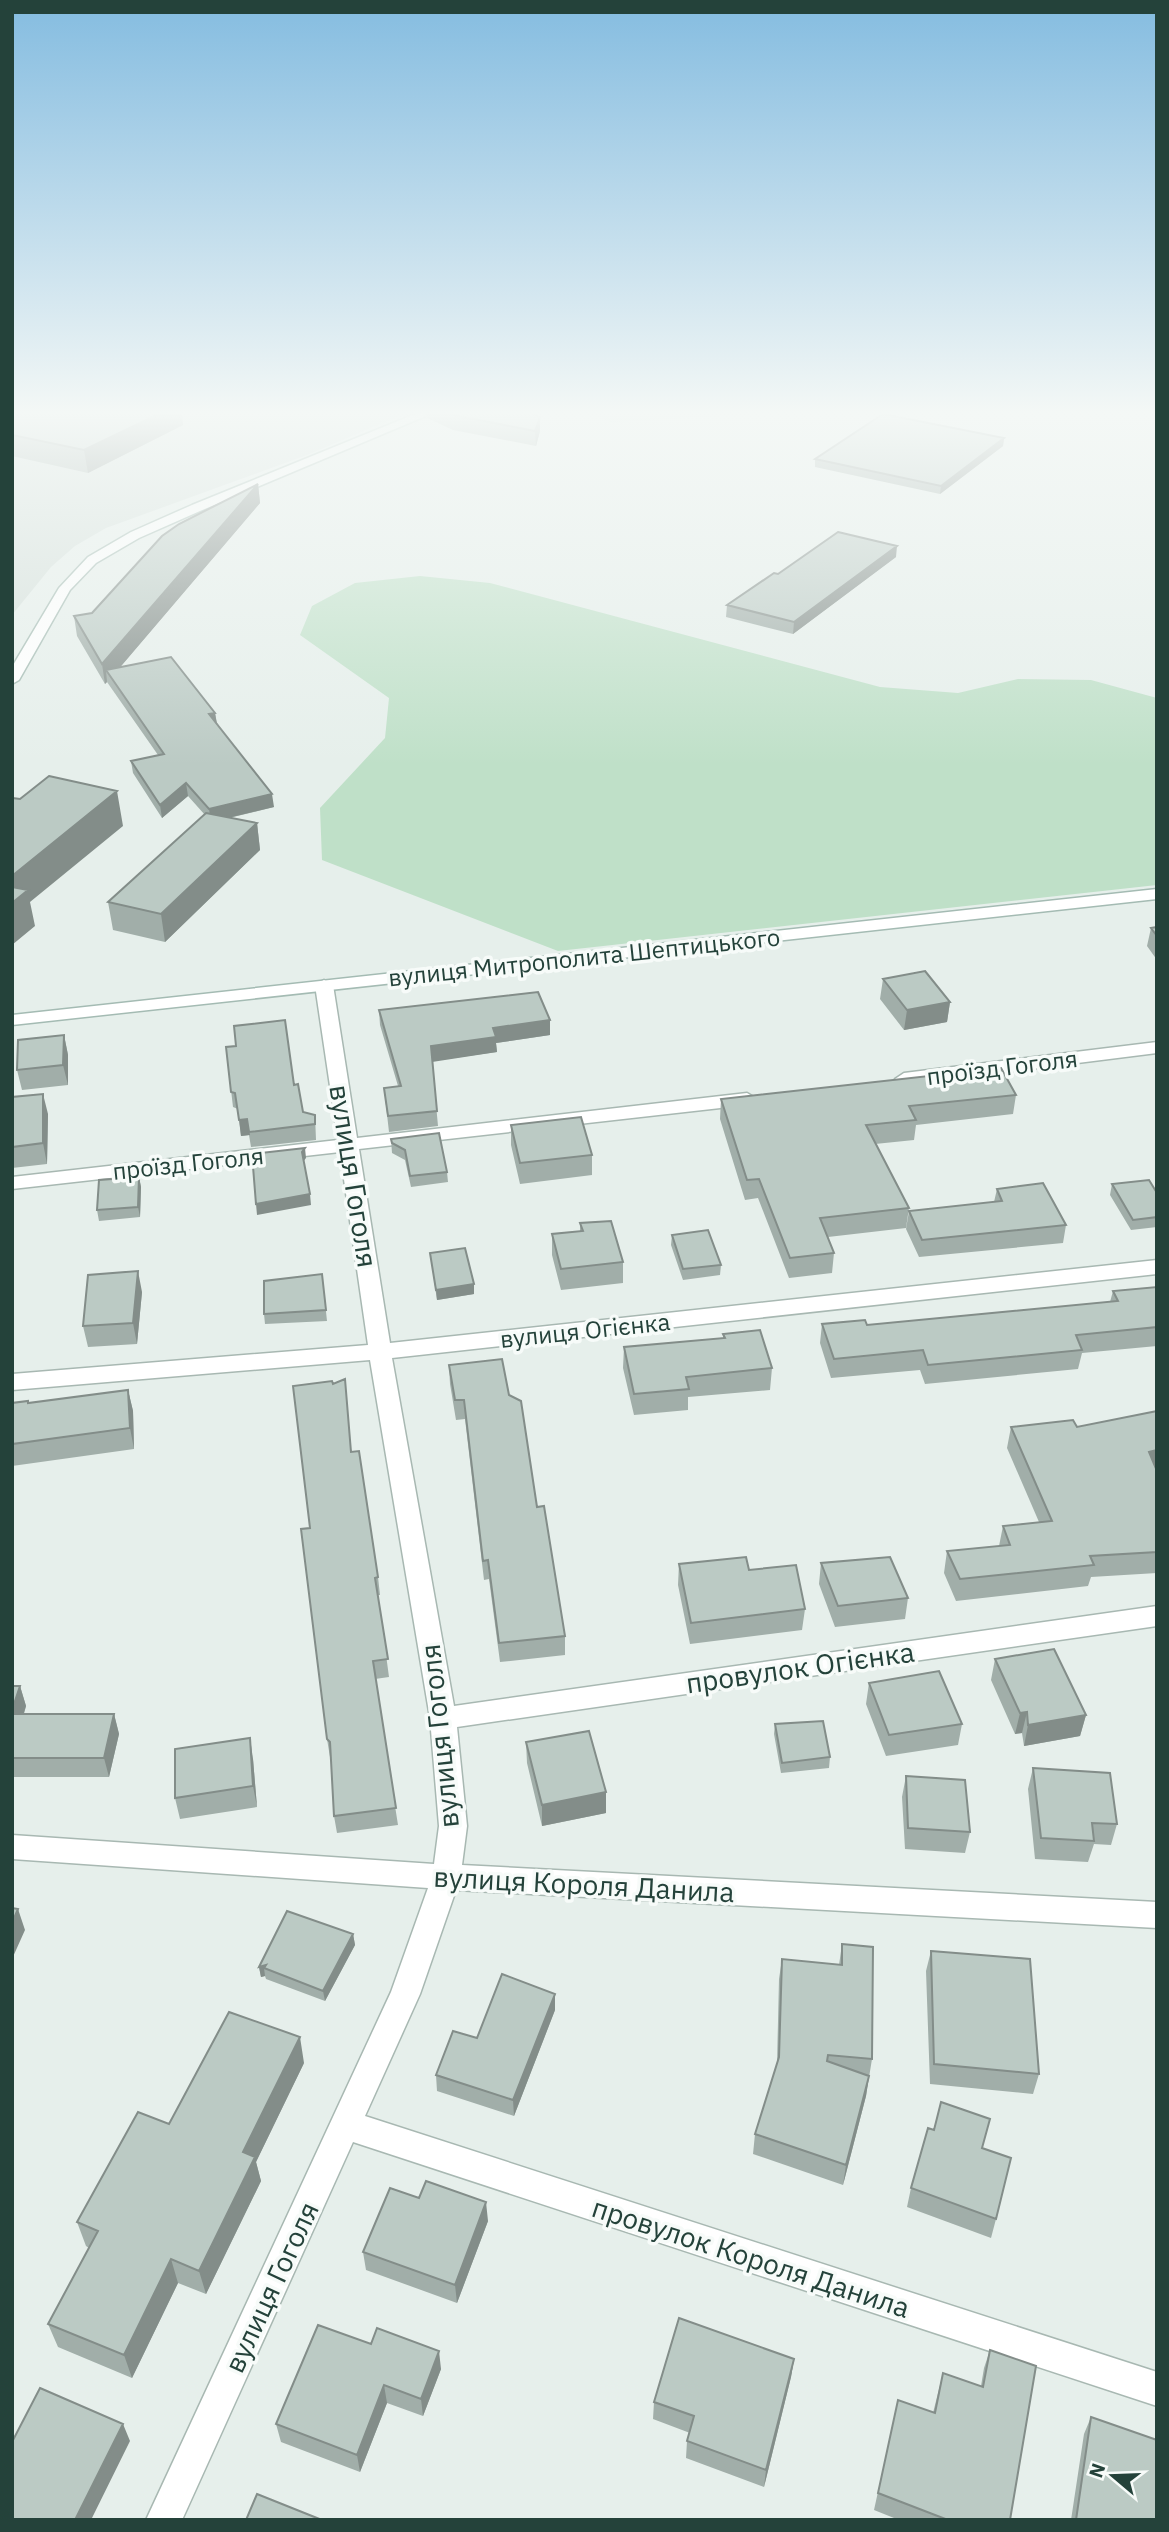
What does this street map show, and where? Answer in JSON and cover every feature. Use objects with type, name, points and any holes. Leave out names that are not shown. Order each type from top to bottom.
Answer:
[{"type":"street","points":[[12,680],[65,588],[92,560],[150,528]]},
{"type":"street","name":"вулиця Митрополита Шептицького","points":[[12,1020],[1157,894]]},
{"type":"street","name":"вулиця Гоголя","points":[[164,2520],[405,1994],[446,1877],[453,1826],[443,1718],[380,1352],[324,985]]},
{"type":"street","name":"проїзд Гоголя","points":[[882,1082],[1157,1047]]},
{"type":"street","name":"проїзд Гоголя","points":[[12,1183],[772,1096]]},
{"type":"street","name":"вулиця Огієнка","points":[[12,1382],[380,1352],[1157,1267]]},
{"type":"street","name":"провулок Огієнка","points":[[443,1718],[1157,1616]]},
{"type":"street","name":"вулиця Короля Данила","points":[[12,1847],[446,1877],[1157,1915]]},
{"type":"street","name":"провулок Короля Данила","points":[[346,2125],[1157,2389]]},
{"type":"shaded area","points":[[12,528],[106,528],[75,546],[51,567],[12,615]]},
{"type":"green space","points":[[420,576],[490,583],[880,687],[958,693],[1018,679],[1091,680],[1157,698],[1157,885],[558,951],[322,860],[320,808],[385,738],[389,698],[300,635],[312,606],[355,583]]},
{"type":"building","points":[[173,528],[220,528],[102,664],[74,616],[92,613],[162,536]]},
{"type":"building","points":[[838,532],[897,546],[794,622],[727,605],[774,573],[778,574]]},
{"type":"building","points":[[171,657],[215,713],[209,714],[272,794],[209,809],[186,783],[160,805],[131,761],[164,754],[106,670]]},
{"type":"building","points":[[49,776],[117,791],[12,876],[12,798],[20,799]]},
{"type":"building","points":[[206,813],[257,823],[161,914],[108,902]]},
{"type":"building","points":[[12,887],[28,890],[12,903]]},
{"type":"building","points":[[925,971],[950,1002],[907,1010],[883,979]]},
{"type":"building","points":[[538,992],[550,1020],[493,1028],[496,1037],[431,1046],[437,1111],[388,1116],[384,1088],[401,1086],[379,1010]]},
{"type":"building","points":[[285,1020],[294,1085],[298,1084],[303,1112],[315,1115],[315,1124],[249,1132],[247,1119],[239,1120],[235,1093],[231,1092],[226,1047],[236,1046],[234,1026]]},
{"type":"building","points":[[64,1035],[63,1065],[17,1070],[18,1040]]},
{"type":"building","points":[[1001,1068],[1016,1095],[909,1106],[916,1120],[866,1125],[909,1208],[820,1218],[834,1253],[790,1258],[759,1179],[747,1180],[721,1099]]},
{"type":"building","points":[[43,1094],[43,1143],[12,1147],[12,1097]]},
{"type":"building","points":[[581,1117],[592,1155],[520,1163],[511,1125]]},
{"type":"building","points":[[439,1133],[447,1172],[410,1176],[405,1150],[392,1143],[391,1139]]},
{"type":"building","points":[[305,1148],[302,1152],[310,1194],[256,1204],[252,1154]]},
{"type":"building","points":[[139,1177],[138,1207],[97,1210],[99,1180]]},
{"type":"building","points":[[1149,1180],[1157,1193],[1157,1217],[1133,1220],[1112,1184]]},
{"type":"building","points":[[1043,1183],[1066,1225],[922,1240],[909,1211],[1002,1201],[997,1189]]},
{"type":"building","points":[[611,1221],[623,1262],[561,1269],[552,1234],[583,1231],[580,1223]]},
{"type":"building","points":[[708,1230],[721,1265],[683,1269],[672,1235]]},
{"type":"building","points":[[465,1248],[474,1284],[436,1290],[430,1253]]},
{"type":"building","points":[[138,1271],[133,1323],[83,1326],[88,1275]]},
{"type":"building","points":[[322,1274],[326,1310],[264,1314],[264,1281]]},
{"type":"building","points":[[1157,1287],[1157,1327],[1076,1335],[1082,1350],[928,1365],[923,1350],[834,1359],[822,1324],[865,1320],[867,1325],[1118,1301],[1113,1291]]},
{"type":"building","points":[[760,1330],[772,1368],[686,1377],[689,1389],[634,1394],[624,1347],[725,1338],[723,1334]]},
{"type":"building","points":[[502,1359],[509,1395],[521,1401],[537,1507],[544,1506],[565,1636],[499,1643],[488,1560],[483,1561],[464,1400],[455,1400],[449,1365]]},
{"type":"building","points":[[345,1379],[351,1452],[359,1451],[388,1659],[373,1661],[396,1808],[334,1816],[330,1742],[327,1739],[301,1529],[310,1528],[293,1386],[332,1381],[333,1384]]},
{"type":"building","points":[[128,1390],[130,1428],[12,1444],[12,1403]]},
{"type":"building","points":[[1157,1411],[1157,1450],[1149,1452],[1157,1471],[1157,1552],[1090,1556],[1094,1565],[960,1579],[947,1551],[1010,1545],[1003,1526],[1052,1521],[1011,1427],[1073,1420],[1077,1427]]},
{"type":"building","points":[[746,1557],[749,1570],[796,1565],[805,1609],[691,1623],[679,1564]]},
{"type":"building","points":[[890,1557],[908,1598],[838,1606],[821,1563]]},
{"type":"building","points":[[1054,1649],[1086,1715],[1028,1725],[1027,1712],[1020,1713],[995,1659]]},
{"type":"building","points":[[939,1671],[962,1724],[889,1735],[869,1683]]},
{"type":"building","points":[[12,1686],[20,1686],[12,1710]]},
{"type":"building","points":[[12,1714],[114,1714],[104,1758],[12,1758]]},
{"type":"building","points":[[823,1721],[830,1757],[782,1763],[775,1724]]},
{"type":"building","points":[[589,1731],[606,1792],[542,1805],[526,1742]]},
{"type":"building","points":[[250,1738],[253,1786],[175,1798],[175,1749]]},
{"type":"building","points":[[1033,1768],[1110,1773],[1117,1824],[1092,1823],[1094,1841],[1041,1838]]},
{"type":"building","points":[[906,1776],[965,1780],[970,1832],[908,1828]]},
{"type":"building","points":[[12,1908],[18,1909],[12,1923]]},
{"type":"building","points":[[287,1911],[353,1934],[323,1991],[264,1968],[266,1965],[259,1967]]},
{"type":"building","points":[[842,1944],[873,1947],[872,2059],[828,2055],[827,2061],[869,2076],[846,2165],[755,2134],[779,2057],[782,1959],[842,1965]]},
{"type":"building","points":[[931,1951],[1030,1959],[1039,2074],[934,2064]]},
{"type":"building","points":[[502,1974],[555,1994],[513,2100],[436,2075],[453,2031],[477,2038]]},
{"type":"building","points":[[229,2012],[300,2037],[243,2152],[255,2157],[199,2271],[171,2259],[124,2355],[48,2324],[98,2231],[77,2222],[138,2112],[169,2124]]},
{"type":"building","points":[[941,2102],[990,2119],[982,2148],[1011,2158],[996,2219],[911,2188],[928,2128],[934,2130]]},
{"type":"building","points":[[426,2181],[486,2202],[455,2285],[363,2252],[390,2188],[419,2198]]},
{"type":"building","points":[[679,2318],[794,2359],[766,2470],[687,2441],[694,2416],[654,2402]]},
{"type":"building","points":[[318,2325],[371,2344],[377,2328],[439,2351],[421,2399],[384,2385],[357,2455],[276,2424]]},
{"type":"building","points":[[990,2350],[1036,2366],[1010,2520],[948,2520],[878,2493],[898,2400],[935,2413],[943,2373],[983,2387]]},
{"type":"building","points":[[40,2388],[123,2424],[75,2520],[12,2520],[12,2442]]},
{"type":"building","points":[[1091,2417],[1157,2440],[1157,2520],[1076,2520]]},
{"type":"building","points":[[257,2494],[322,2520],[246,2520]]}]
